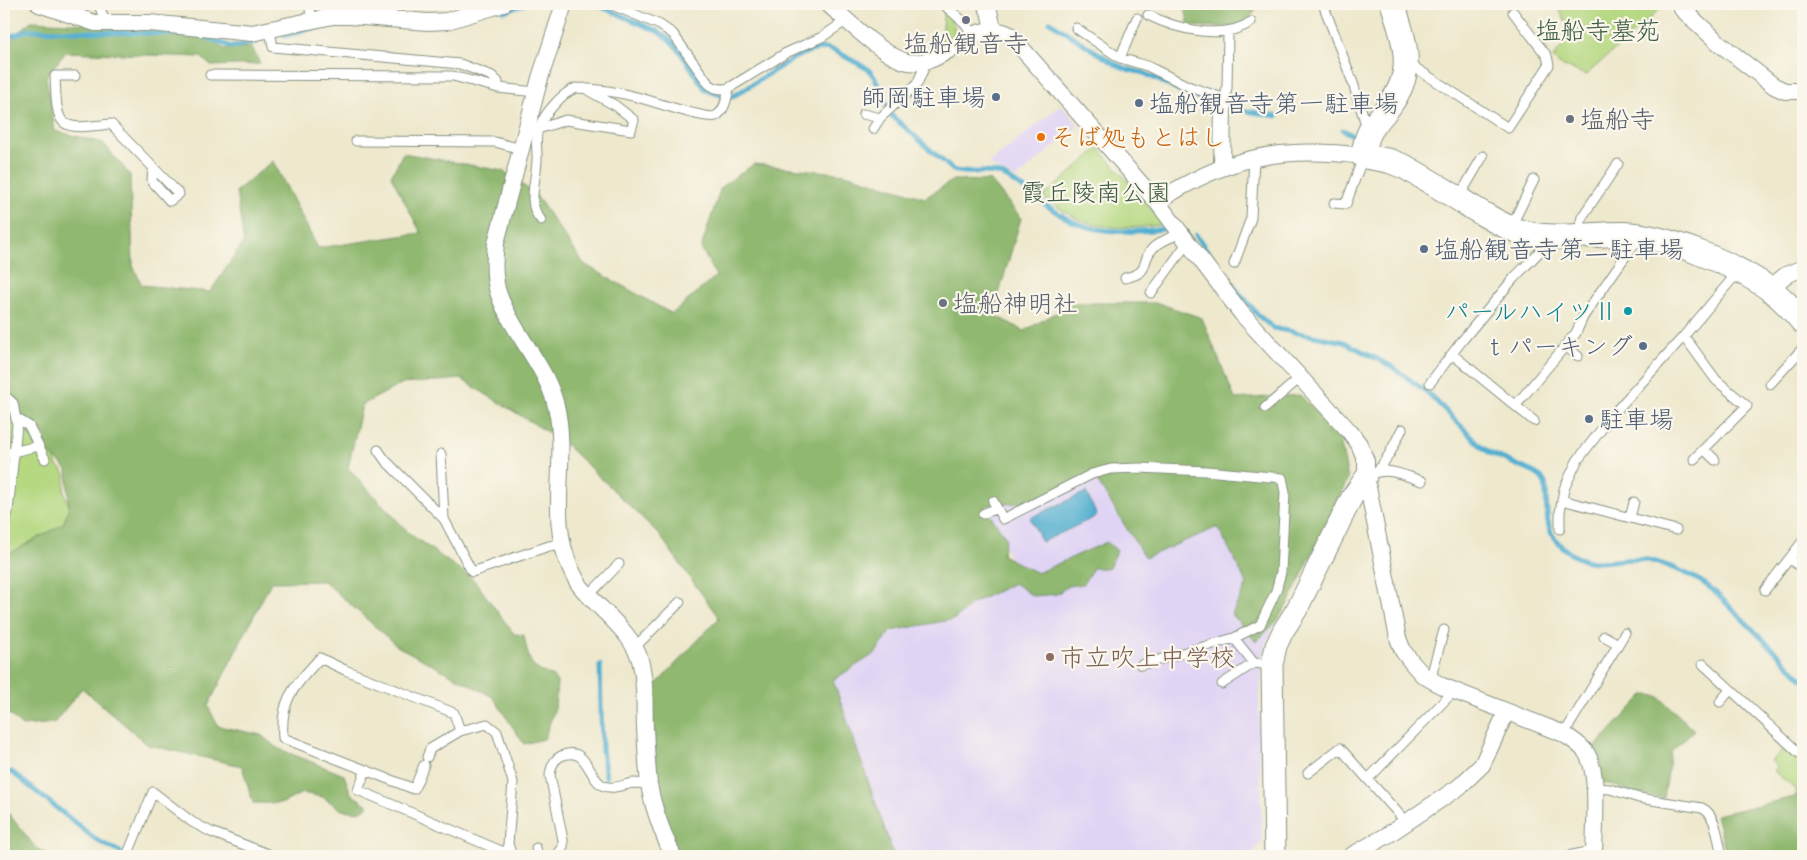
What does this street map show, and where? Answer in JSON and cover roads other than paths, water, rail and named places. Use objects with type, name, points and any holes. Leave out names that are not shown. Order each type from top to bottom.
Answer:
[{"type":"main road","points":[[1393,4],[1404,43],[1407,63],[1397,94],[1369,132],[1364,156],[1390,161],[1405,167],[1510,228],[1553,237],[1615,234],[1640,236],[1688,249],[1738,271],[1768,288],[1787,304],[1803,322]]},
{"type":"street","points":[[39,4],[94,23],[149,23],[252,32],[270,30],[333,16],[428,22],[447,21],[472,9],[503,4]]},
{"type":"street","points":[[564,4],[536,92],[532,128],[521,149],[496,243],[494,267],[498,294],[548,382],[556,404],[562,450],[558,515],[562,544],[570,566],[580,585],[635,647],[640,660],[650,785],[660,825],[673,856]]},
{"type":"street","points":[[828,4],[877,45],[907,62],[927,61],[937,57],[982,30],[993,29],[1010,35],[1157,202],[1242,314],[1301,377],[1359,444],[1372,474],[1398,638],[1403,651],[1413,664],[1423,675],[1453,692],[1564,734],[1577,743],[1587,754],[1594,773],[1594,853]]},
{"type":"street","points":[[985,4],[989,11],[993,29]]},
{"type":"street","points":[[1681,4],[1682,9],[1719,43],[1768,81],[1785,91],[1803,91]]},
{"type":"street","points":[[1222,166],[1223,107]]},
{"type":"street","points":[[1157,202],[1192,180],[1222,166],[1254,157],[1290,153],[1364,156]]},
{"type":"street","points":[[1768,288],[1786,275],[1803,268]]},
{"type":"street","points":[[1275,856],[1263,664],[1276,646],[1297,609],[1352,497],[1372,474]]},
{"type":"street","points":[[1351,856],[1459,787],[1482,765],[1506,713]]},
{"type":"lane","points":[[99,4],[105,23]]},
{"type":"lane","points":[[309,4],[312,20]]},
{"type":"lane","points":[[610,4],[660,25],[672,34],[682,45],[708,83],[712,87],[722,90],[729,88],[786,53],[822,37],[846,20]]},
{"type":"lane","points":[[943,4],[965,23],[973,35]]},
{"type":"lane","points":[[1323,4],[1369,132]]},
{"type":"lane","points":[[1407,63],[1508,128],[1549,65],[1547,56],[1513,12]]},
{"type":"lane","points":[[1148,15],[1166,24],[1190,30],[1228,31],[1251,22]]},
{"type":"lane","points":[[1120,58],[1137,18]]},
{"type":"lane","points":[[1076,28],[1120,58],[1147,66],[1190,87],[1217,96],[1223,107]]},
{"type":"lane","points":[[270,30],[273,47],[460,64],[492,76],[498,82],[498,88]]},
{"type":"lane","points":[[1223,107],[1227,88],[1228,31]]},
{"type":"lane","points":[[872,129],[880,118],[917,84],[927,61]]},
{"type":"lane","points":[[75,76],[55,76],[57,111],[62,121],[69,126],[78,128],[111,124],[154,167]]},
{"type":"lane","points":[[210,76],[453,76],[498,88],[536,92]]},
{"type":"lane","points":[[532,128],[569,90],[576,88],[636,97],[695,114],[713,117],[719,115],[722,110],[729,88]]},
{"type":"lane","points":[[532,128],[566,120],[631,130],[634,120],[616,106],[584,88]]},
{"type":"lane","points":[[863,114],[880,118]]},
{"type":"lane","points":[[532,128],[536,141],[537,157],[533,196],[534,208],[536,215],[541,220]]},
{"type":"lane","points":[[356,141],[495,142],[521,149]]},
{"type":"lane","points":[[1334,202],[1346,204],[1364,156]]},
{"type":"lane","points":[[1458,199],[1483,156]]},
{"type":"lane","points":[[1234,264],[1251,218],[1254,157]]},
{"type":"lane","points":[[1578,236],[1582,217],[1618,164]]},
{"type":"lane","points":[[1510,228],[1534,180]]},
{"type":"lane","points":[[1516,405],[1576,332],[1583,317],[1640,236]]},
{"type":"lane","points":[[1125,278],[1136,276],[1141,272],[1153,247],[1184,237]]},
{"type":"lane","points":[[1151,293],[1184,237]]},
{"type":"lane","points":[[1430,384],[1514,278],[1553,237]]},
{"type":"lane","points":[[1560,529],[1559,520],[1562,500],[1571,470],[1577,461],[1614,414],[1684,336],[1738,271]]},
{"type":"lane","points":[[1684,336],[1716,380],[1747,406],[1694,459]]},
{"type":"lane","points":[[1565,346],[1578,356]]},
{"type":"lane","points":[[1770,384],[1803,348]]},
{"type":"lane","points":[[1452,354],[1516,405],[1534,422]]},
{"type":"lane","points":[[1266,408],[1301,377]]},
{"type":"lane","points":[[4,395],[13,403],[16,418],[8,511],[4,528]]},
{"type":"lane","points":[[16,418],[29,426],[44,459]]},
{"type":"lane","points":[[1372,474],[1390,453],[1402,429]]},
{"type":"lane","points":[[4,454],[38,446]]},
{"type":"lane","points":[[1704,449],[1715,460]]},
{"type":"lane","points":[[378,450],[385,460],[444,519],[472,572],[549,546],[562,544]]},
{"type":"lane","points":[[440,454],[444,519]]},
{"type":"lane","points":[[983,514],[995,504],[1003,520],[1092,474],[1111,469],[1139,468],[1206,471],[1282,478],[1285,492],[1279,582],[1260,625],[1234,638],[1141,665]]},
{"type":"lane","points":[[1372,474],[1391,470],[1422,481]]},
{"type":"lane","points":[[1562,500],[1676,530]]},
{"type":"lane","points":[[1630,518],[1634,502]]},
{"type":"lane","points":[[1765,590],[1803,541]]},
{"type":"lane","points":[[1790,558],[1803,570]]},
{"type":"lane","points":[[589,595],[620,564]]},
{"type":"lane","points":[[635,647],[680,602]]},
{"type":"lane","points":[[1432,680],[1433,668],[1444,630]]},
{"type":"lane","points":[[1564,734],[1625,633]]},
{"type":"lane","points":[[1604,636],[1618,644]]},
{"type":"lane","points":[[1222,684],[1263,664],[1234,638]]},
{"type":"lane","points":[[460,731],[454,713],[345,670],[320,658],[292,691],[285,703],[282,722],[283,738],[414,789],[430,749],[460,731],[487,724],[497,732],[513,782],[508,844],[510,854]]},
{"type":"lane","points":[[1703,664],[1799,753],[1803,749]]},
{"type":"lane","points":[[1720,702],[1730,690]]},
{"type":"lane","points":[[1368,779],[1453,692]]},
{"type":"lane","points":[[1308,772],[1340,748],[1406,822]]},
{"type":"lane","points":[[557,856],[562,847],[563,840],[550,775],[551,766],[555,760],[567,754],[576,755],[588,764],[600,785],[606,788],[635,783],[650,785]]},
{"type":"lane","points":[[366,770],[358,790],[510,854]]},
{"type":"lane","points":[[1595,788],[1610,789],[1639,798],[1707,810],[1712,818],[1722,856]]},
{"type":"lane","points":[[127,856],[153,792],[192,822],[211,832],[273,856]]},
{"type":"lane","points":[[1567,856],[1594,853]]},
{"type":"water","points":[[1086,492],[1097,516],[1042,542],[1030,518]]},
{"type":"waterway","points":[[504,11],[524,4]]},
{"type":"waterway","points":[[595,4],[657,31],[670,40],[706,90],[723,96]]},
{"type":"waterway","points":[[1050,22],[1115,64],[1144,73],[1186,94],[1208,101]]},
{"type":"waterway","points":[[285,36],[343,23]]},
{"type":"waterway","points":[[4,37],[28,30],[180,34]]},
{"type":"waterway","points":[[200,35],[232,47],[256,42]]},
{"type":"waterway","points":[[732,97],[794,58],[810,51],[826,48],[868,69],[875,78],[886,105]]},
{"type":"waterway","points":[[1234,109],[1277,116]]},
{"type":"waterway","points":[[891,115],[953,170],[959,172],[989,172],[1002,175],[1076,223],[1108,231],[1164,229]]},
{"type":"waterway","points":[[1343,130],[1354,136]]},
{"type":"waterway","points":[[1196,235],[1221,270]]},
{"type":"waterway","points":[[1227,279],[1260,317],[1273,328],[1344,342],[1391,366],[1428,393],[1490,453],[1541,477],[1545,483],[1547,517],[1550,530],[1556,540],[1576,557],[1596,562],[1648,560],[1674,568],[1691,576],[1714,591],[1803,679]]},
{"type":"waterway","points":[[600,665],[602,750],[606,777]]},
{"type":"waterway","points":[[4,772],[12,772],[98,841],[120,852]]},
{"type":"place","name":"塩船観音寺","points":[[966,20]]},
{"type":"place","name":"師岡駐車場","points":[[996,97]]},
{"type":"place","name":"塩船観音寺第一駐車場","points":[[1139,103]]},
{"type":"place","name":"塩船寺","points":[[1570,119]]},
{"type":"place","name":"そば処もとはし","points":[[1041,137]]},
{"type":"place","name":"塩船観音寺第二駐車場","points":[[1424,249]]},
{"type":"place","name":"塩船神明社","points":[[943,303]]},
{"type":"place","name":"パールハイツⅡ","points":[[1628,311]]},
{"type":"place","name":"ｔパーキング","points":[[1643,346]]},
{"type":"place","name":"駐車場","points":[[1589,419]]},
{"type":"place","name":"市立吹上中学校","points":[[1050,657]]},
{"type":"park label","name":"塩船寺墓苑","points":[[1598,30]]},
{"type":"park label","name":"霞丘陵南公園","points":[[1096,192]]}]
